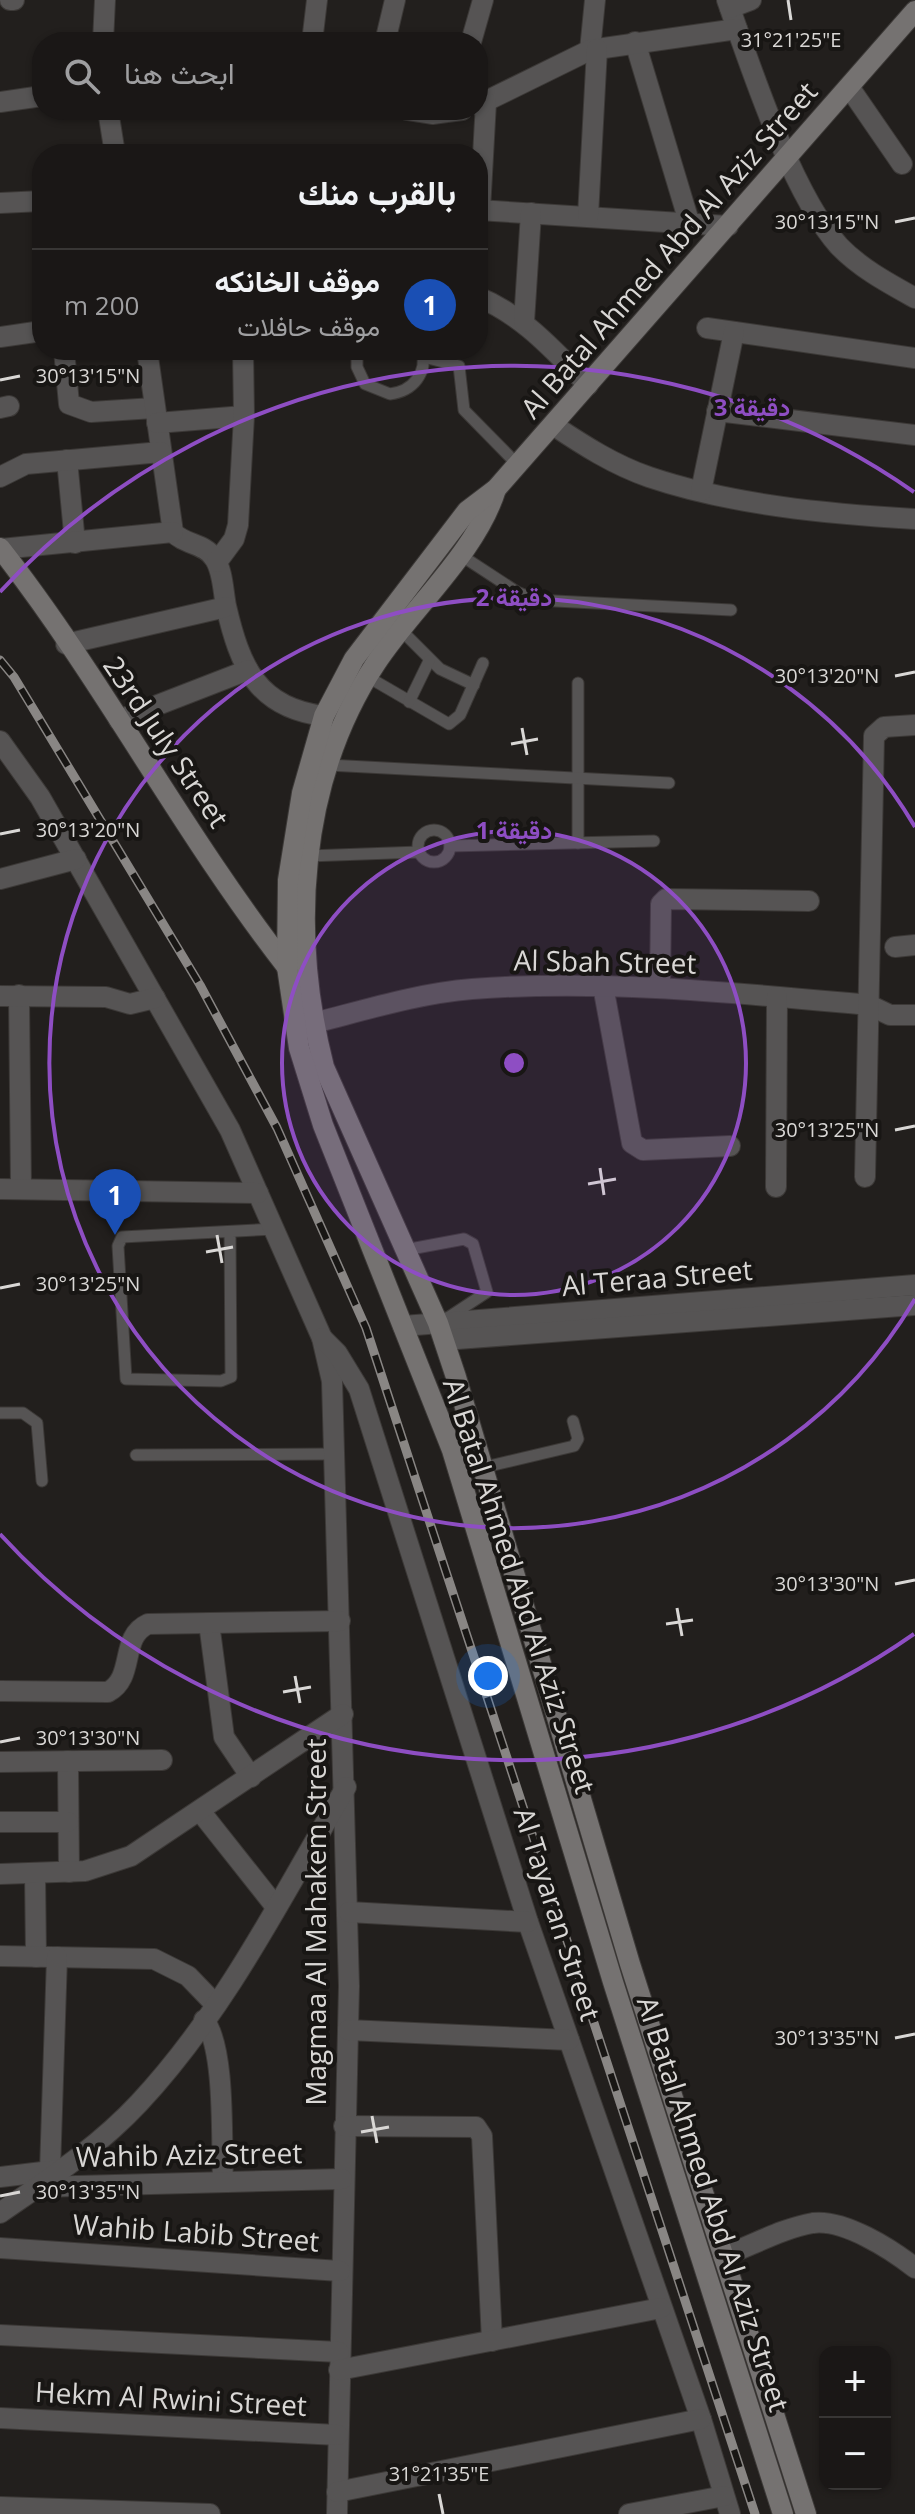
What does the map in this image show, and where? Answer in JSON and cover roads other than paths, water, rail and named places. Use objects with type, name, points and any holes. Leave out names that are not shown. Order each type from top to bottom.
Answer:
[{"type":"main road","name":"Al Batal Ahmed Abd Al Aziz Street","points":[[783,2514],[613,1982],[452,1450],[323,1125],[304,1026],[287,967],[288,880],[302,793],[324,716],[363,647],[467,511],[496,489],[518,465],[849,87],[912,21]]},
{"type":"main road","name":"Al Batal Ahmed Abd Al Aziz Street","points":[[496,489],[482,523],[368,677],[328,765],[308,856],[303,906],[304,1026],[441,1331],[485,1467],[630,1964],[806,2514]]},
{"type":"main road","name":"23rd July Street","points":[[0,548],[119,720],[255,926],[287,967]]},
{"type":"street","points":[[103,32],[105,0]]},
{"type":"street","points":[[313,32],[317,0]]},
{"type":"street","points":[[387,32],[395,0]]},
{"type":"street","points":[[474,32],[483,0]]},
{"type":"street","points":[[588,216],[595,0]]},
{"type":"street","points":[[751,0],[729,4],[788,157],[819,219],[840,247],[873,274],[915,298]]},
{"type":"street","points":[[488,100],[593,50],[737,29]]},
{"type":"street","points":[[635,42],[690,225]]},
{"type":"street","points":[[849,87],[902,164]]},
{"type":"street","points":[[0,102],[32,97]]},
{"type":"street","points":[[110,120],[113,144]]},
{"type":"street","points":[[481,144],[482,120]]},
{"type":"street","points":[[0,203],[32,201]]},
{"type":"street","points":[[488,211],[728,226]]},
{"type":"street","points":[[524,322],[531,213]]},
{"type":"street","points":[[488,301],[502,306],[524,322],[588,385]]},
{"type":"street","points":[[707,328],[915,358]]},
{"type":"street","points":[[0,337],[32,332]]},
{"type":"street","points":[[701,491],[734,332]]},
{"type":"street","points":[[65,360],[69,404],[91,412],[244,416]]},
{"type":"street","points":[[148,360],[173,532],[180,539],[206,549],[217,562],[226,607],[248,670],[257,685],[282,707],[324,716]]},
{"type":"street","points":[[217,562],[234,539],[238,525],[244,416],[243,360]]},
{"type":"street","points":[[717,411],[915,435]]},
{"type":"street","points":[[553,425],[598,454],[648,477],[701,491],[774,503],[915,519]]},
{"type":"street","points":[[0,477],[26,464],[161,452]]},
{"type":"street","points":[[67,460],[75,543]]},
{"type":"street","points":[[0,548],[173,532]]},
{"type":"street","points":[[66,644],[226,607]]},
{"type":"street","points":[[119,720],[248,670]]},
{"type":"street","points":[[865,1177],[874,736],[881,728],[915,725]]},
{"type":"street","name":"Magmaa Al Mahakem Street","points":[[0,741],[7,763],[76,859],[230,1130],[322,1338],[332,1381],[349,1912],[337,2514]]},
{"type":"street","points":[[0,879],[76,859]]},
{"type":"street","points":[[660,986],[661,904],[666,899],[809,901]]},
{"type":"street","points":[[603,986],[632,1143],[643,1150],[730,1146]]},
{"type":"street","name":"Al Sbah Street","points":[[304,1026],[392,1002],[470,989],[603,986],[660,986],[869,1005],[890,1015],[915,1015]]},
{"type":"street","points":[[155,998],[130,1004],[106,997],[10,996],[10,1189],[258,1193]]},
{"type":"street","points":[[776,1187],[777,997]]},
{"type":"street","name":"Al Teraa Street","points":[[441,1331],[915,1285]]},
{"type":"street","name":"Al Teraa Street","points":[[403,1326],[441,1331],[915,1305]]},
{"type":"street","name":"Al Tayaran Street","points":[[322,1338],[349,1370],[359,1389],[528,1922],[701,2419],[727,2505]]},
{"type":"street","points":[[0,1691],[108,1692],[121,1682],[133,1637],[142,1627],[340,1621]]},
{"type":"street","points":[[209,1623],[224,1737],[251,1777]]},
{"type":"street","points":[[0,1874],[69,1872],[109,1865],[131,1856],[343,1714]]},
{"type":"street","points":[[0,1762],[162,1760]]},
{"type":"street","points":[[68,1761],[69,1872]]},
{"type":"street","points":[[0,2213],[138,2103],[209,2012],[276,1907],[346,1787]]},
{"type":"street","points":[[200,1811],[276,1907]]},
{"type":"street","points":[[0,1822],[68,1822]]},
{"type":"street","points":[[35,1873],[47,1957],[50,2176]]},
{"type":"street","points":[[349,1912],[528,1922]]},
{"type":"street","points":[[0,1956],[154,1959],[188,1976],[209,2012],[217,2055],[223,2180]]},
{"type":"street","points":[[348,2030],[569,2040]]},
{"type":"street","points":[[344,2126],[476,2127],[482,2136],[492,2341]]},
{"type":"street","name":"Wahib Aziz Street","points":[[0,2177],[342,2179]]},
{"type":"street","points":[[723,2256],[811,2224],[828,2223],[888,2246],[915,2268]]},
{"type":"street","name":"Wahib Labib Street","points":[[0,2248],[340,2271]]},
{"type":"street","points":[[0,2335],[339,2361],[492,2341],[661,2308]]},
{"type":"street","name":"Hekm Al Rwini Street","points":[[0,2418],[338,2435]]},
{"type":"street","points":[[337,2492],[701,2419]]},
{"type":"street","points":[[629,2514],[727,2505]]},
{"type":"street","points":[[0,2507],[210,2514]]},
{"type":"lane","points":[[357,360],[365,384],[390,394],[415,383],[421,360]]},
{"type":"lane","points":[[441,360],[459,366],[464,410],[518,465]]},
{"type":"lane","points":[[459,554],[517,592],[536,600],[731,610]]},
{"type":"lane","points":[[401,630],[429,661],[451,676],[474,685]]},
{"type":"lane","points":[[409,702],[429,661]]},
{"type":"lane","points":[[368,677],[443,723],[453,722],[483,663]]},
{"type":"lane","points":[[578,683],[578,843]]},
{"type":"lane","points":[[328,765],[669,783]]},
{"type":"lane","points":[[308,856],[419,852],[434,862],[445,857],[450,846],[445,834],[434,830],[422,835],[419,852]]},
{"type":"lane","points":[[450,846],[654,841]]},
{"type":"lane","points":[[230,1232],[231,1377],[221,1381],[126,1379],[119,1241],[126,1237],[275,1229]]},
{"type":"lane","points":[[405,1250],[464,1239],[473,1244],[487,1292],[441,1331]]},
{"type":"lane","points":[[0,1413],[29,1414],[37,1423],[42,1481]]},
{"type":"lane","points":[[485,1467],[574,1446],[578,1439],[573,1421]]},
{"type":"lane","points":[[136,1455],[334,1454]]},
{"type":"railway","points":[[0,660],[14,677],[200,985],[277,1128],[366,1328],[755,2514]]},
{"type":"place","name":"موقف الخانكه","points":[[115,1235]]}]
